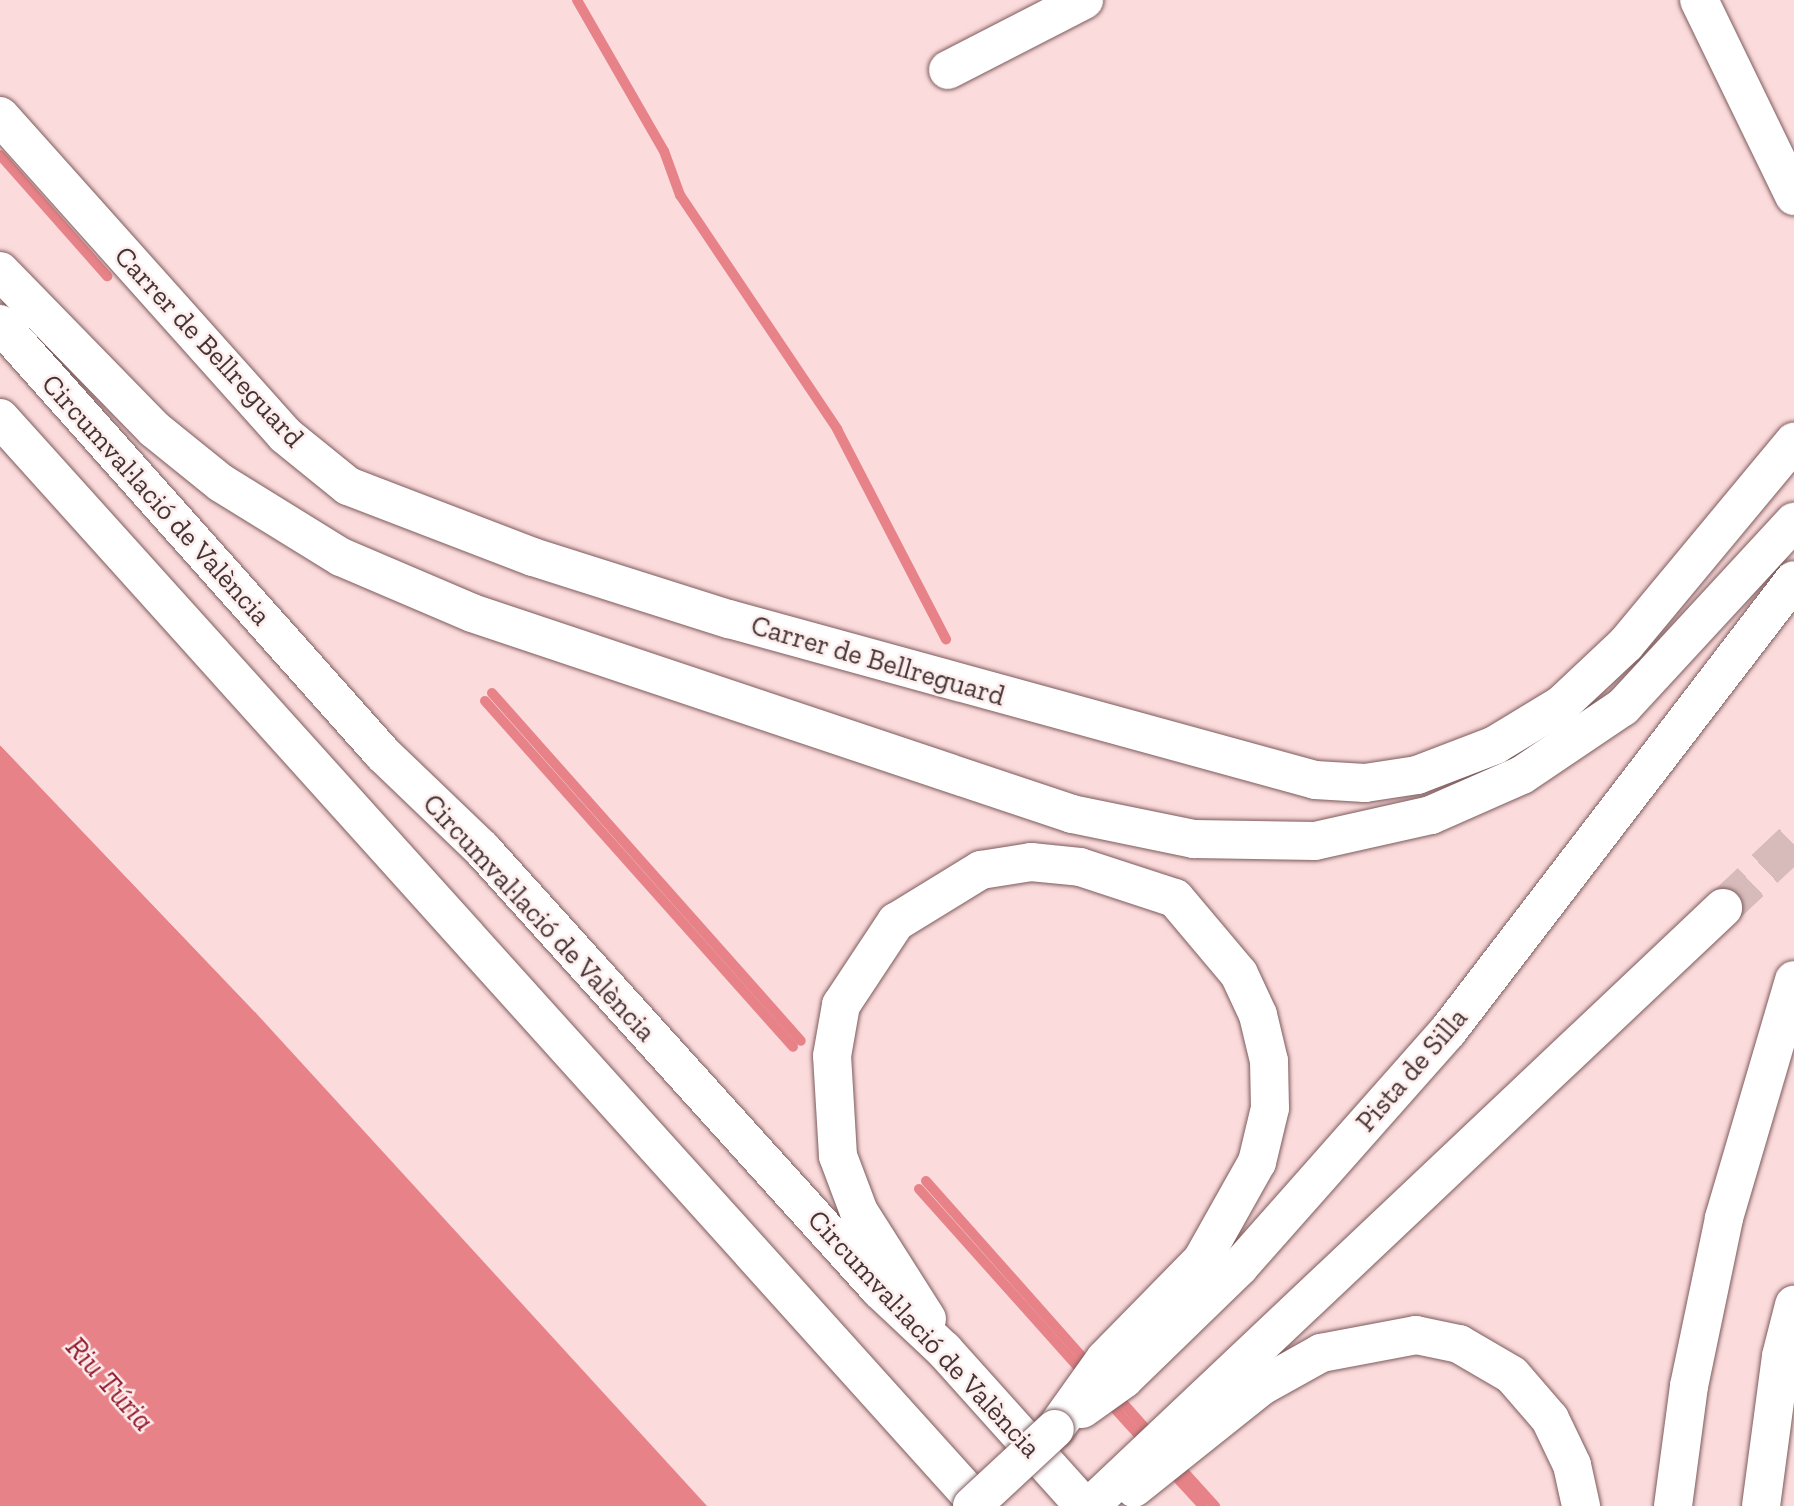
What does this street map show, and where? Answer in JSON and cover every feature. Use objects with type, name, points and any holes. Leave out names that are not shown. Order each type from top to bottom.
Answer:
[{"type":"main road","points":[[948,70],[1084,0]]},
{"type":"main road","points":[[1699,0],[1794,196]]},
{"type":"main road","name":"Carrer de Bellreguard","points":[[0,116],[285,435],[348,486],[533,557],[965,686],[1315,779],[1364,783],[1417,775],[1495,745],[1561,705],[1626,644],[1794,442]]},
{"type":"main road","points":[[0,271],[154,429],[221,483],[341,557],[472,613],[1072,814],[1194,839],[1315,841],[1431,815],[1522,775],[1623,707],[1794,522]]},
{"type":"main road","name":"Circumval·lació de València","points":[[0,324],[383,754],[482,849],[880,1290],[944,1350],[1084,1506]]},
{"type":"main road","points":[[0,418],[980,1506]]},
{"type":"main road","name":"Pista de Silla","points":[[972,1506],[1115,1369],[1240,1266],[1448,1031],[1794,580]]},
{"type":"main road","points":[[944,1350],[859,1212],[838,1156],[832,1101],[836,1030],[841,1004],[896,922],[981,870],[1031,862],[1128,877],[1175,898],[1239,974],[1269,1061],[1270,1108],[1257,1162],[1233,1213],[1202,1260],[1115,1369]]},
{"type":"main road","points":[[1109,1506],[1723,908]]},
{"type":"main road","points":[[1673,1506],[1689,1385],[1724,1218],[1794,980]]},
{"type":"main road","points":[[1761,1506],[1781,1356],[1794,1305]]},
{"type":"main road","points":[[1090,1506],[1178,1437],[1321,1353],[1416,1335],[1458,1344],[1512,1375],[1550,1419],[1572,1465],[1581,1506]]},
{"type":"water","name":"Riu Túria","points":[[0,745],[255,1012],[707,1506],[0,1506]]},
{"type":"pier","points":[[0,742],[257,1010],[255,1012],[0,745]]},
{"type":"waterway","points":[[577,0],[664,151],[680,195],[837,429],[946,639]]},
{"type":"waterway","points":[[0,155],[107,276]]},
{"type":"waterway","points":[[492,693],[801,1041]]},
{"type":"waterway","points":[[485,701],[793,1047]]},
{"type":"waterway","points":[[926,1181],[1092,1368]]},
{"type":"waterway","points":[[919,1189],[1086,1376]]},
{"type":"waterway","points":[[1114,1393],[1155,1439]]},
{"type":"waterway","points":[[1106,1399],[1147,1444]]},
{"type":"waterway","points":[[1177,1464],[1215,1506]]},
{"type":"waterway","points":[[1169,1469],[1203,1506]]},
{"type":"tunnel","points":[[1723,908],[1794,841]]}]
